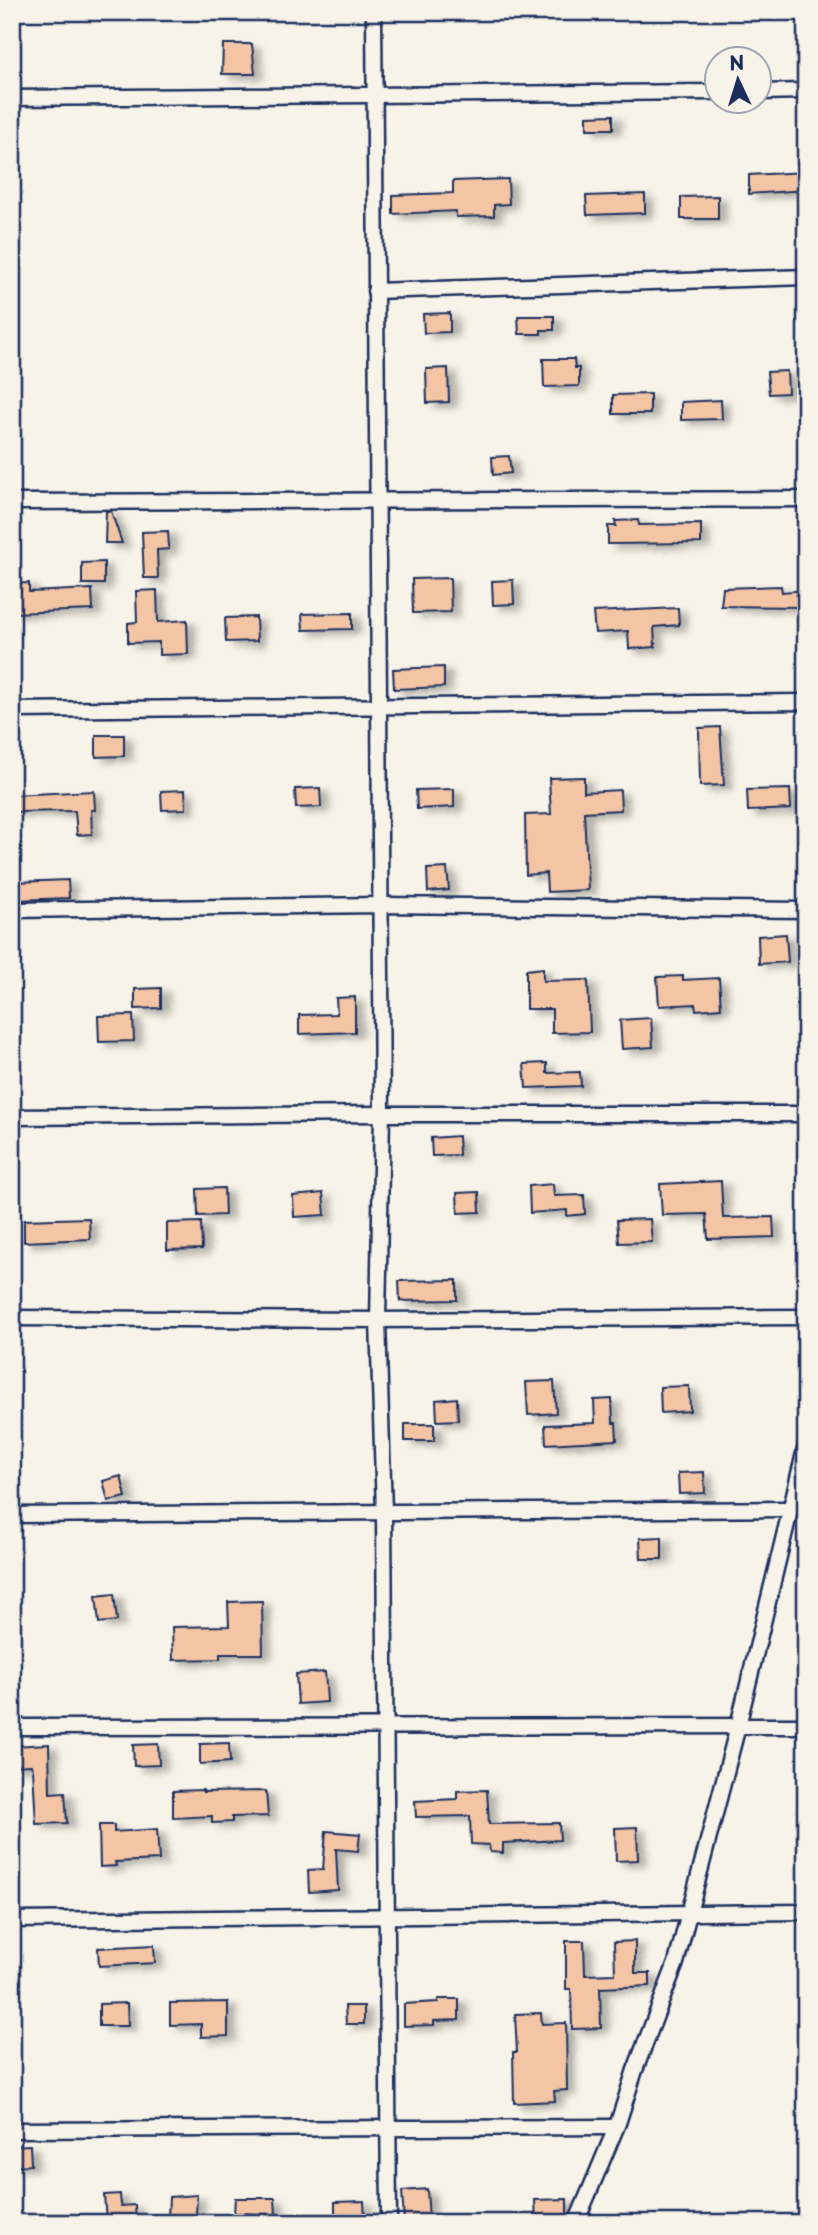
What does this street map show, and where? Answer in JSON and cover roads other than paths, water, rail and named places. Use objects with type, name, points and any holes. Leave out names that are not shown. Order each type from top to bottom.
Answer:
[{"type":"street","points":[[374,12],[382,1114],[378,1320],[384,1512],[389,2223]]},
{"type":"street","points":[[772,92],[806,91]]},
{"type":"street","points":[[12,98],[702,92]]},
{"type":"street","points":[[375,291],[806,277]]},
{"type":"street","points":[[12,502],[806,499]]},
{"type":"street","points":[[12,710],[806,702]]},
{"type":"street","points":[[12,910],[380,905],[806,911]]},
{"type":"street","points":[[12,1117],[806,1114]]},
{"type":"street","points":[[12,1318],[378,1320],[806,1317]]},
{"type":"street","points":[[576,2223],[676,1963],[738,1726],[806,1445]]},
{"type":"street","points":[[12,1515],[790,1509]]},
{"type":"street","points":[[12,1727],[806,1726]]},
{"type":"street","points":[[12,1920],[806,1912]]},
{"type":"street","points":[[12,2130],[615,2127]]}]
